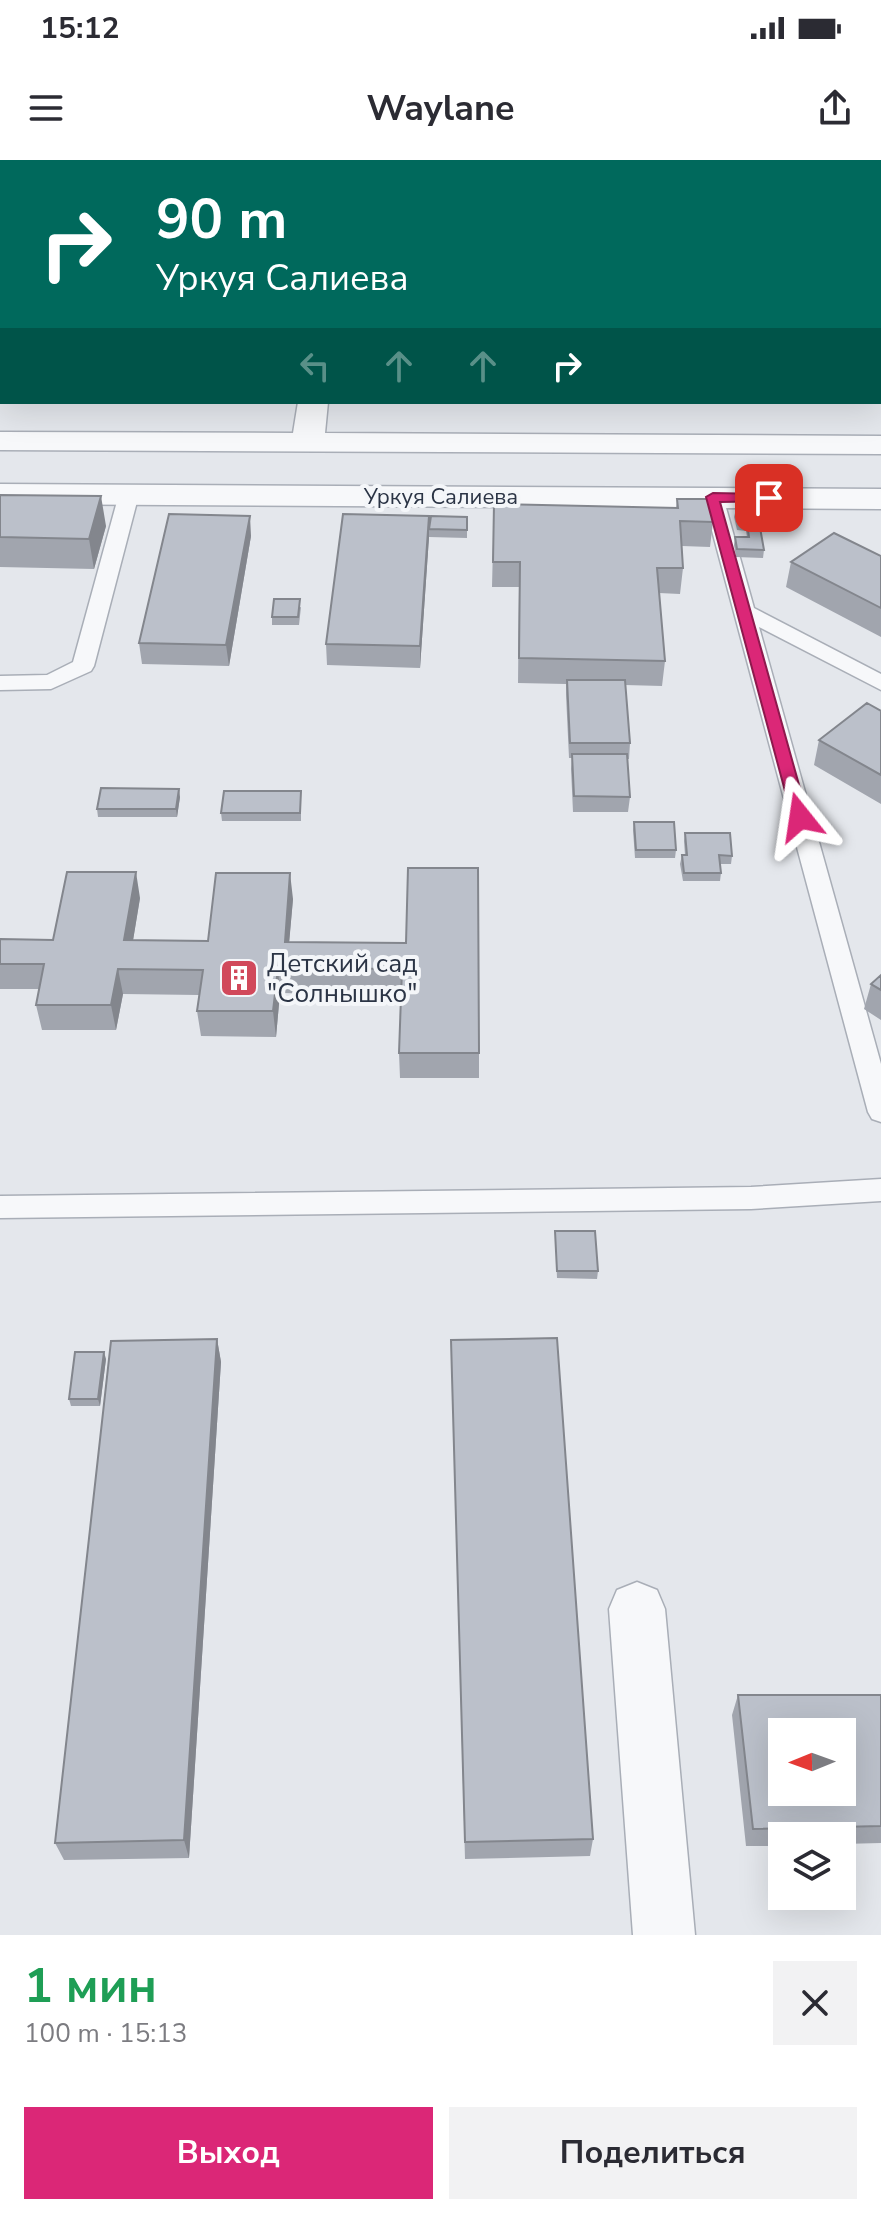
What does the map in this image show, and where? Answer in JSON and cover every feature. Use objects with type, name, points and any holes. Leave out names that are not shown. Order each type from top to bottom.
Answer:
[{"type":"street","points":[[308,441],[313,404]]},
{"type":"street","points":[[0,441],[881,445]]},
{"type":"street","name":"Уркуя Салиева","points":[[0,494],[881,499]]},
{"type":"street","points":[[637,1609],[664,1935]]},
{"type":"lane","points":[[0,683],[51,682],[83,666],[129,494]]},
{"type":"lane","points":[[713,497],[881,1112]]},
{"type":"lane","points":[[744,611],[881,683]]},
{"type":"lane","points":[[0,1207],[751,1198],[881,1190]]},
{"type":"building","points":[[0,495],[101,496],[89,539],[0,537]]},
{"type":"building","points":[[677,499],[710,499],[713,522],[680,521],[683,568],[657,568],[665,661],[519,658],[520,562],[493,562],[494,504],[678,508]]},
{"type":"building","points":[[736,509],[767,509],[770,522],[759,522],[764,550],[737,549],[735,537],[749,537],[747,523],[738,522]]},
{"type":"building","points":[[169,514],[250,516],[226,645],[139,643]]},
{"type":"building","points":[[343,514],[429,516],[420,646],[326,644]]},
{"type":"building","points":[[431,516],[467,517],[467,530],[429,529]]},
{"type":"building","points":[[834,533],[881,556],[881,608],[791,562]]},
{"type":"building","points":[[274,599],[300,599],[298,617],[272,617]]},
{"type":"building","points":[[567,680],[625,680],[630,743],[570,743]]},
{"type":"building","points":[[867,703],[881,711],[881,775],[819,740]]},
{"type":"building","points":[[572,754],[627,754],[630,797],[574,796]]},
{"type":"building","points":[[101,788],[179,789],[176,809],[97,809]]},
{"type":"building","points":[[224,791],[301,791],[300,813],[221,813]]},
{"type":"building","points":[[634,822],[674,822],[676,850],[636,850]]},
{"type":"building","points":[[685,833],[730,833],[732,856],[719,855],[721,873],[684,873],[682,855],[687,855]]},
{"type":"building","name":"Детский сад \"Солнышко\"","points":[[408,868],[478,868],[479,1053],[399,1053],[402,969],[278,968],[273,1011],[197,1011],[203,970],[118,969],[111,1005],[36,1005],[44,964],[0,964],[0,939],[53,940],[67,872],[136,872],[124,940],[208,941],[216,873],[290,873],[285,942],[406,943]]},
{"type":"building","points":[[881,975],[881,990],[871,984]]},
{"type":"building","points":[[555,1231],[595,1231],[598,1271],[557,1271]]},
{"type":"building","points":[[557,1338],[593,1839],[465,1842],[451,1340]]},
{"type":"building","points":[[217,1339],[184,1840],[55,1843],[111,1341]]},
{"type":"building","points":[[75,1352],[104,1352],[98,1399],[69,1399]]},
{"type":"building","points":[[738,1695],[881,1695],[881,1826],[856,1827],[856,1822],[768,1822],[768,1829],[753,1829]]},
{"type":"place","name":"Детский сад \"Солнышко\"","points":[[239,978]]},
{"type":"route","points":[[769,498],[713,497],[800,817]]}]
